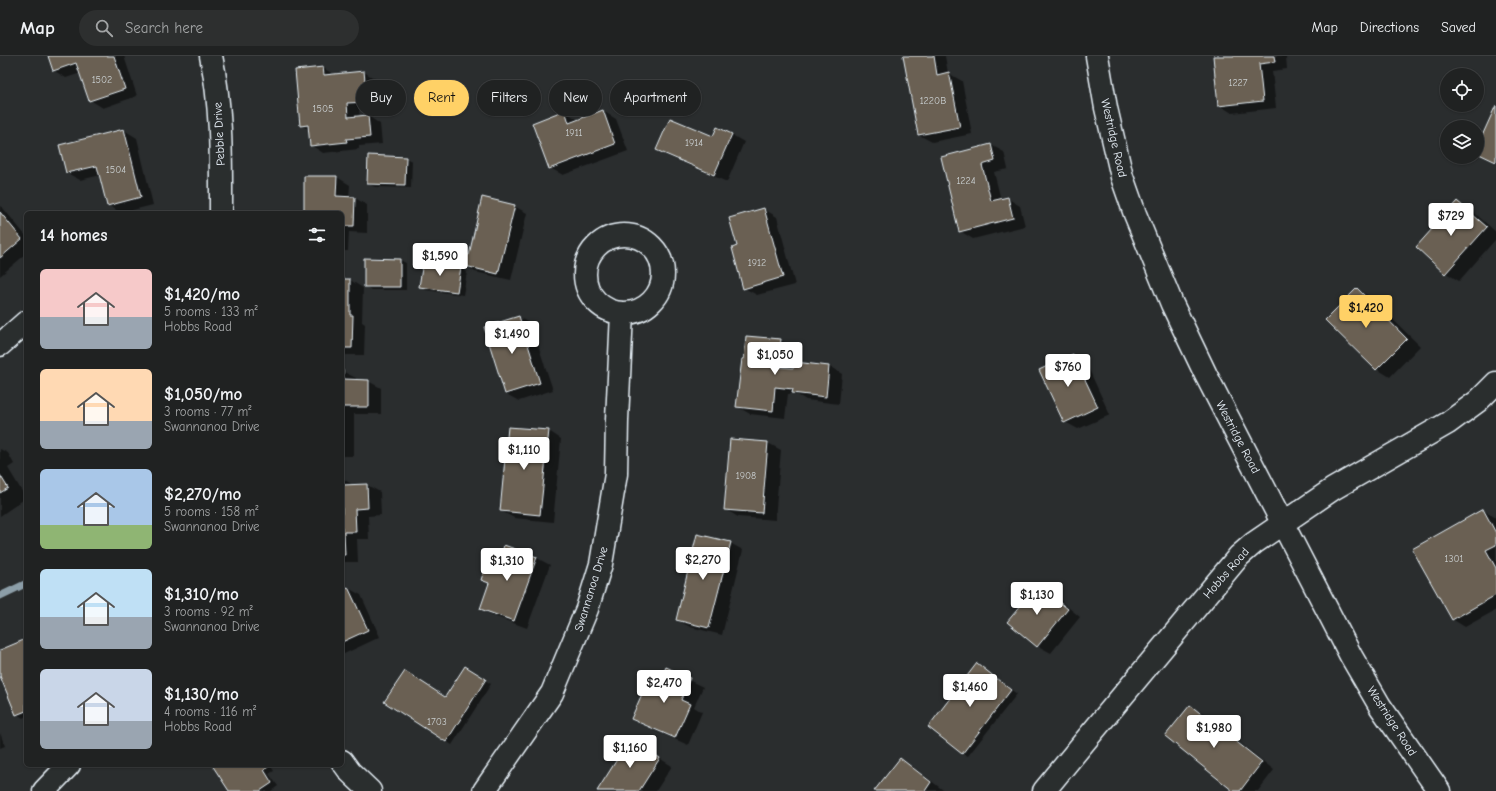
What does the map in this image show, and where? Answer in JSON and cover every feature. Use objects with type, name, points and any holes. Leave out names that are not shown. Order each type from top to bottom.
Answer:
[{"type":"street","name":"Pebble Drive","points":[[211,56],[215,73],[221,148],[221,211]]},
{"type":"street","name":"Westridge Road","points":[[1097,56],[1106,108],[1121,170],[1135,214],[1172,304],[1196,354],[1351,656],[1380,706],[1439,791]]},
{"type":"street","name":"Swannanoa Drive","points":[[484,791],[552,693],[587,609],[601,564],[616,474],[622,313]]},
{"type":"street","points":[[0,345],[24,324]]},
{"type":"street","name":"Hobbs Road","points":[[1044,791],[1239,556],[1254,543],[1334,489],[1448,422],[1478,401],[1496,383]]},
{"type":"street","points":[[344,764],[350,772],[370,791]]},
{"type":"street","points":[[44,791],[68,767]]},
{"type":"building","points":[[48,56],[114,56],[125,89],[89,101],[76,63],[53,71]]},
{"type":"building","points":[[903,56],[934,56],[937,75],[949,72],[960,127],[918,135]]},
{"type":"building","points":[[1213,56],[1274,56],[1275,62],[1259,64],[1263,101],[1218,106]]},
{"type":"building","points":[[323,67],[324,75],[364,71],[365,80],[356,80],[356,103],[347,103],[348,117],[368,116],[370,137],[346,139],[347,142],[310,146],[308,125],[300,126],[295,70]]},
{"type":"building","points":[[1496,105],[1496,162],[1484,156],[1484,132]]},
{"type":"building","points":[[603,110],[615,144],[549,169],[532,123],[550,116],[567,116],[569,123],[587,116],[602,116]]},
{"type":"building","points":[[670,118],[713,136],[717,127],[732,134],[714,175],[656,150]]},
{"type":"building","points":[[124,129],[141,197],[107,206],[97,166],[66,173],[59,145]]},
{"type":"building","points":[[991,144],[995,161],[982,165],[991,201],[1008,197],[1013,218],[959,232],[941,157]]},
{"type":"building","points":[[368,155],[406,157],[405,185],[367,184]]},
{"type":"building","points":[[304,176],[337,176],[336,196],[355,197],[354,226],[344,226],[344,211],[304,211]]},
{"type":"building","points":[[482,197],[515,205],[498,274],[461,265],[464,254],[469,255]]},
{"type":"building","points":[[1457,201],[1487,227],[1445,274],[1416,247]]},
{"type":"building","points":[[764,208],[783,277],[743,289],[732,248],[737,246],[729,218]]},
{"type":"building","points":[[0,212],[22,239],[0,258]]},
{"type":"building","points":[[364,258],[400,259],[400,287],[364,287]]},
{"type":"building","points":[[423,262],[461,267],[457,292],[419,287]]},
{"type":"building","points":[[344,279],[350,279],[350,315],[353,315],[352,348],[344,348]]},
{"type":"building","points":[[1357,288],[1407,339],[1376,370],[1325,320]]},
{"type":"building","points":[[519,316],[540,383],[505,394],[484,327]]},
{"type":"building","points":[[746,336],[781,339],[778,367],[794,368],[795,362],[829,366],[826,397],[792,393],[793,389],[775,387],[773,411],[736,407],[742,359],[744,359]]},
{"type":"building","points":[[1073,354],[1098,407],[1064,423],[1039,370]]},
{"type":"building","points":[[344,379],[369,380],[369,407],[344,407]]},
{"type":"building","points":[[508,427],[549,430],[540,515],[500,511]]},
{"type":"building","points":[[730,439],[768,442],[762,513],[724,510]]},
{"type":"building","points":[[0,475],[8,488],[0,493]]},
{"type":"building","points":[[367,484],[368,508],[355,509],[356,532],[344,532],[344,485]]},
{"type":"building","points":[[1483,509],[1496,533],[1496,545],[1486,550],[1496,568],[1496,595],[1452,620],[1412,549]]},
{"type":"building","points":[[344,532],[345,555],[344,555]]},
{"type":"building","points":[[697,534],[731,542],[709,628],[676,620]]},
{"type":"building","points":[[504,545],[537,557],[514,621],[480,609],[489,583],[481,580],[490,552],[501,556]]},
{"type":"building","points":[[1038,585],[1068,609],[1037,647],[1007,622]]},
{"type":"building","points":[[348,587],[368,630],[344,641],[344,589]]},
{"type":"building","points":[[24,640],[24,712],[16,715],[0,676],[0,650]]},
{"type":"building","points":[[977,663],[1011,690],[962,754],[928,727]]},
{"type":"building","points":[[465,666],[486,679],[446,742],[384,702],[405,671],[445,697]]},
{"type":"building","points":[[666,667],[690,678],[681,700],[690,704],[675,738],[631,719],[645,687],[655,691]]},
{"type":"building","points":[[1190,705],[1262,762],[1240,791],[1233,791],[1165,736]]},
{"type":"building","points":[[630,739],[660,758],[639,791],[597,791]]},
{"type":"building","points":[[900,758],[931,782],[925,791],[874,791]]},
{"type":"building","points":[[213,767],[268,767],[264,770],[272,783],[260,791],[229,791]]},
{"type":"waterway","points":[[0,596],[24,584]]}]
